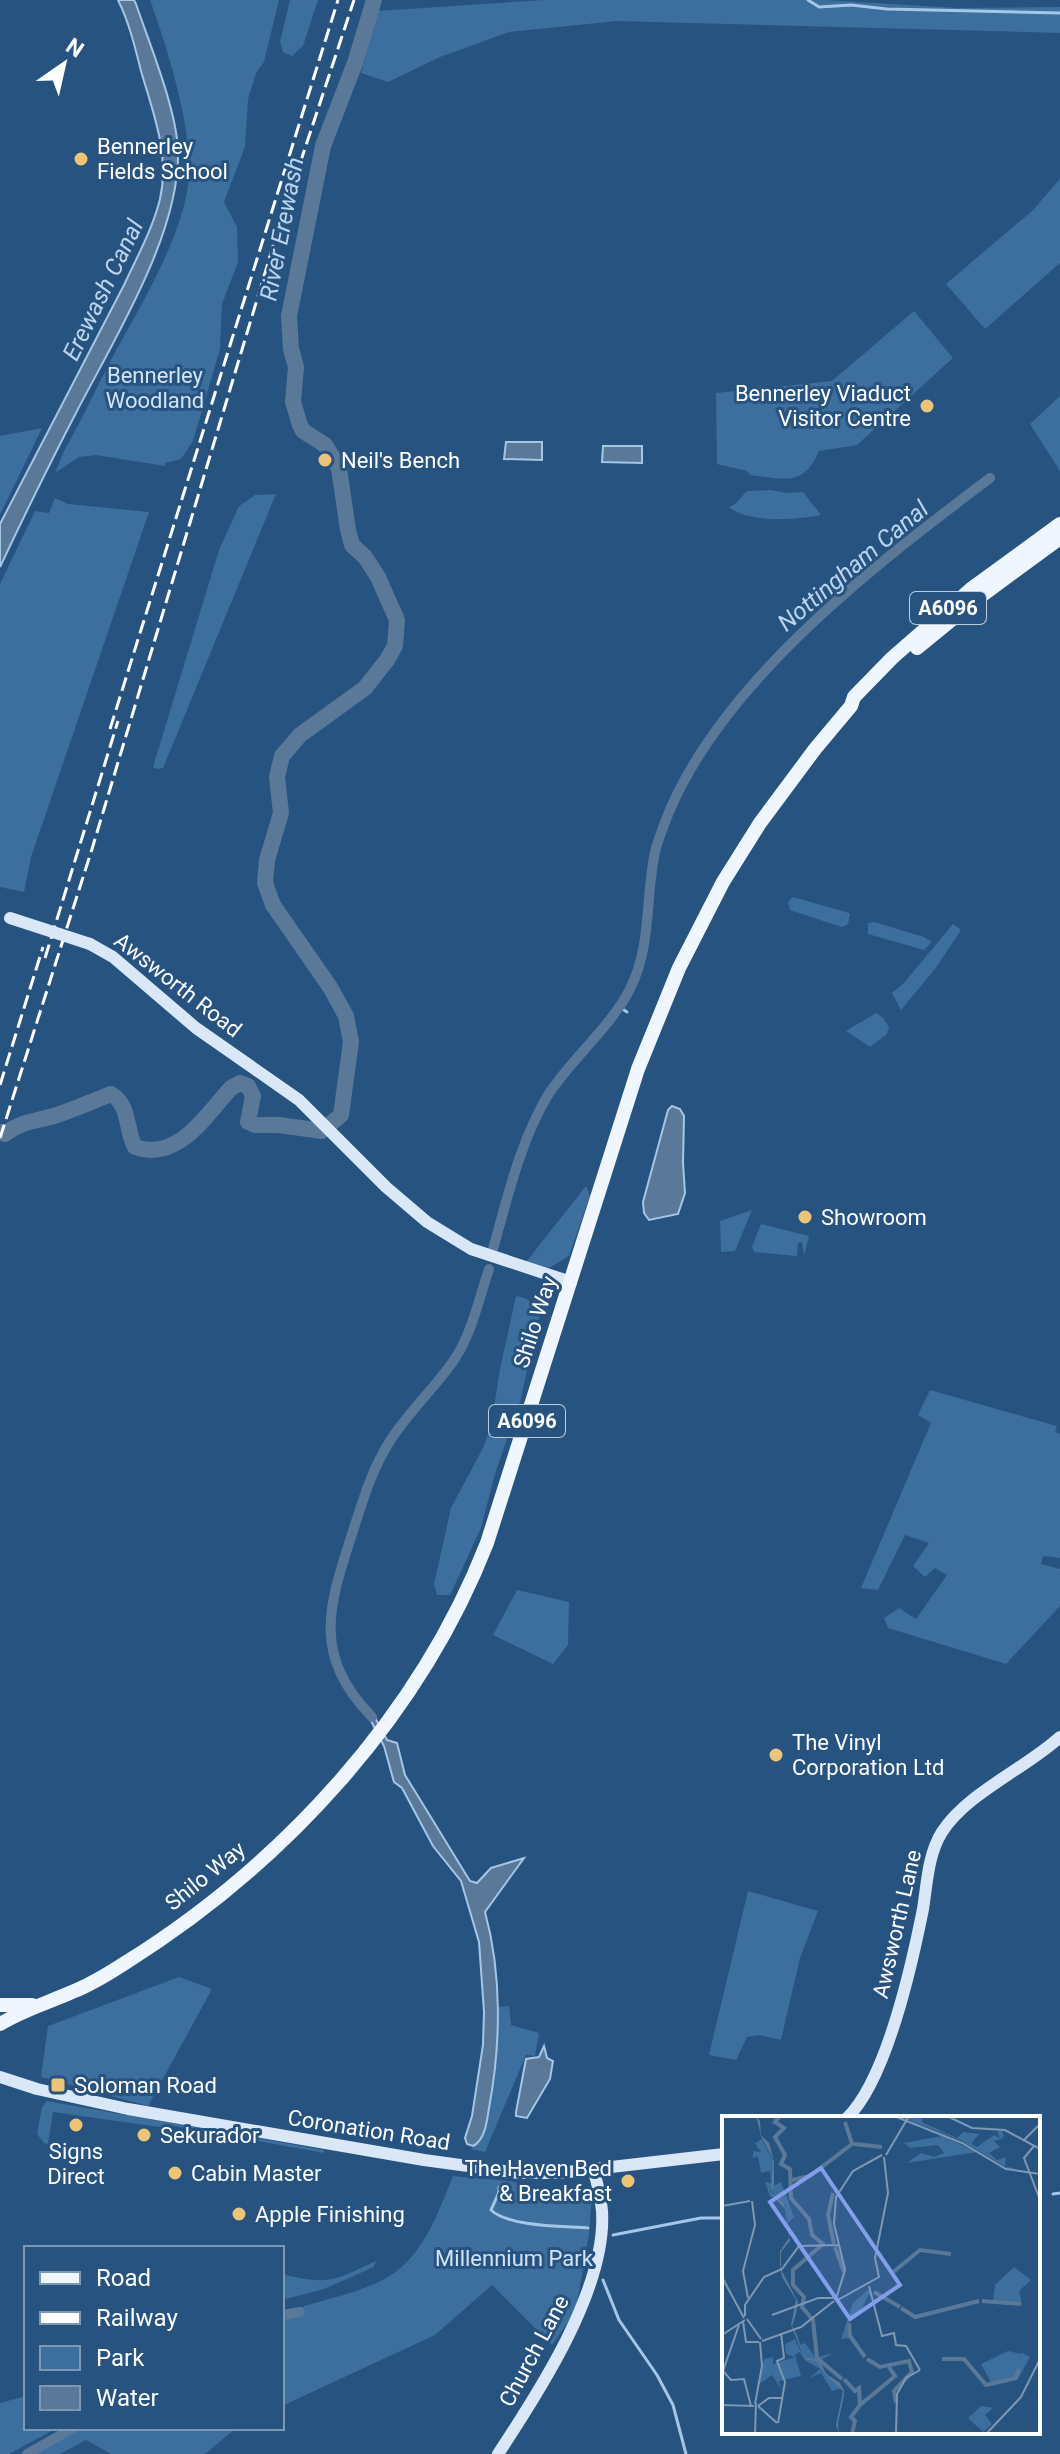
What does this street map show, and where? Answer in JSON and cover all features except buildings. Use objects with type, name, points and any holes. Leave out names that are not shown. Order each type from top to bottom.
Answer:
[{"type":"main road","name":"Shilo Way","points":[[0,2024],[35,2005],[75,1991],[126,1962],[225,1890],[316,1806],[394,1713],[441,1641],[474,1575],[510,1474],[646,1048],[692,940],[760,823],[851,706],[854,697],[921,632],[1005,563],[1060,524]]},
{"type":"main road","name":"Shilo Way","points":[[851,706],[860,703],[898,664],[977,599],[1060,538]]},
{"type":"main road","name":"Shilo Way","points":[[0,2005],[35,2005]]},
{"type":"street","name":"Awsworth Road","points":[[5,917],[90,944],[113,957],[196,1028],[284,1088],[406,1206],[455,1240],[471,1249],[571,1282]]},
{"type":"street","name":"Awsworth Lane","points":[[849,2116],[867,2094],[886,2046],[916,1944],[934,1849],[942,1832],[968,1805],[1060,1737]]},
{"type":"street","name":"Coronation Road","points":[[0,2077],[11,2083],[128,2109],[424,2160],[519,2173],[559,2173],[593,2168]]},
{"type":"street","points":[[593,2168],[722,2154]]},
{"type":"street","name":"Church Lane","points":[[498,2454],[531,2405],[587,2292],[602,2220],[593,2168]]},
{"type":"green space","name":"Bennerley Woodland","points":[[150,0],[279,0],[264,62],[256,73],[248,99],[245,147],[224,202],[237,227],[238,262],[222,304],[220,349],[193,441],[181,459],[165,463],[165,466],[96,455],[79,457],[55,473],[160,268],[187,195],[189,153],[182,109]]},
{"type":"green space","points":[[290,0],[318,0],[303,46],[292,56],[283,52],[280,42]]},
{"type":"green space","points":[[544,0],[825,0],[958,8],[1060,7],[1060,33],[617,21],[509,32],[440,57],[388,82],[361,73],[377,11]]},
{"type":"green space","points":[[1060,179],[1060,263],[985,329],[946,284],[1033,210]]},
{"type":"green space","points":[[914,311],[953,358],[857,445],[819,451],[807,470],[792,478],[750,475],[747,471],[717,464],[716,393],[832,381]]},
{"type":"green space","points":[[1060,396],[1060,471],[1030,424]]},
{"type":"green space","points":[[42,428],[0,515],[0,436]]},
{"type":"green space","points":[[747,491],[803,492],[821,515],[760,518],[747,516],[729,507]]},
{"type":"green space","points":[[276,494],[163,768],[157,769],[153,767],[219,550],[239,506],[255,495]]},
{"type":"green space","points":[[55,498],[68,504],[149,512],[31,857],[24,892],[0,887],[0,584],[35,511],[49,513]]},
{"type":"green space","points":[[793,897],[846,912],[850,914],[848,924],[842,927],[790,910],[788,902]]},
{"type":"green space","points":[[874,922],[932,942],[924,950],[868,934],[868,923]]},
{"type":"green space","points":[[953,924],[961,930],[935,969],[901,1010],[892,993]]},
{"type":"green space","points":[[876,1013],[889,1027],[887,1034],[870,1047],[846,1031]]},
{"type":"green space","points":[[586,1186],[590,1196],[569,1256],[549,1268],[526,1262]]},
{"type":"green space","points":[[752,1210],[735,1251],[721,1252],[720,1221]]},
{"type":"green space","points":[[761,1224],[809,1236],[804,1256],[802,1242],[798,1243],[797,1256],[754,1252],[752,1247]]},
{"type":"green space","points":[[516,1296],[531,1302],[540,1314],[521,1398],[495,1474],[481,1528],[450,1595],[437,1595],[434,1584],[451,1508],[483,1448],[491,1426]]},
{"type":"green space","points":[[930,1390],[1057,1426],[1055,1432],[1060,1434],[1060,1558],[1043,1556],[1041,1564],[1060,1569],[1060,1606],[1006,1664],[888,1628],[884,1618],[899,1608],[916,1619],[947,1575],[935,1568],[925,1577],[913,1566],[929,1543],[905,1535],[878,1590],[861,1588],[931,1423],[918,1415]]},
{"type":"green space","points":[[517,1590],[569,1602],[568,1645],[553,1664],[493,1635]]},
{"type":"green space","points":[[748,1891],[818,1911],[800,1958],[781,2040],[760,2035],[747,2037],[736,2060],[709,2055]]},
{"type":"green space","points":[[179,1977],[212,1989],[148,2106],[41,2077],[48,2026]]},
{"type":"green space","points":[[509,2006],[511,2025],[539,2033],[535,2056],[526,2055],[485,2152],[471,2149],[481,2140],[493,2085],[497,2007]]},
{"type":"green space","points":[[47,2101],[324,2150],[324,2153],[169,2125],[166,2128],[53,2112],[48,2144],[37,2134],[42,2107]]},
{"type":"green space","name":"Millennium Park","points":[[453,2176],[513,2182],[544,2190],[568,2187],[592,2196],[577,2303],[552,2345],[492,2285],[435,2335],[284,2405],[284,2318],[296,2316],[304,2306],[366,2287],[399,2270],[419,2247]]},
{"type":"green space","points":[[376,2261],[374,2267],[324,2289],[284,2299],[284,2274],[321,2280],[350,2273]]},
{"type":"green space","points":[[24,2397],[24,2430],[53,2430],[9,2454],[0,2454],[0,2403]]},
{"type":"green space","points":[[78,2430],[234,2430],[205,2454],[111,2454],[86,2440],[60,2454],[34,2454]]},
{"type":"water","points":[[118,0],[134,0],[173,115],[178,150],[169,215],[127,317],[0,567],[0,524],[124,285],[149,232],[160,199],[163,166],[159,134]]},
{"type":"water","points":[[506,442],[542,442],[542,460],[504,459]]},
{"type":"water","points":[[603,446],[642,446],[642,463],[602,462]]},
{"type":"water","points":[[672,1106],[680,1109],[684,1116],[685,1193],[678,1214],[649,1220],[644,1213],[643,1202],[668,1110]]},
{"type":"water","points":[[373,1714],[387,1740],[397,1743],[405,1775],[470,1881],[477,1883],[491,1868],[524,1858],[485,1912],[497,1984],[496,2059],[486,2124],[483,2135],[473,2146],[467,2144],[465,2138],[472,2116],[483,2045],[479,1942],[461,1881],[433,1846],[402,1788],[394,1782],[384,1746],[370,1719]]},
{"type":"water","points":[[544,2046],[547,2058],[553,2061],[550,2079],[527,2118],[516,2116],[526,2059],[539,2057]]},
{"type":"waterway","name":"River Erewash","points":[[0,1132],[5,1134],[23,1124],[57,1115],[111,1094],[125,1111],[135,1147],[150,1150],[164,1148],[189,1134],[231,1088],[240,1083],[248,1086],[253,1096],[248,1122],[255,1125],[322,1131],[341,1115],[351,1042],[346,1016],[330,987],[273,905],[265,883],[267,860],[281,813],[277,777],[282,756],[300,735],[365,688],[395,646],[397,620],[378,577],[365,557],[352,545],[339,468],[325,445],[303,431],[300,425],[293,402],[296,367],[291,349],[289,316],[323,146],[355,63],[374,0]]},
{"type":"waterway","points":[[808,0],[819,7],[851,5],[887,9],[1060,13]]},
{"type":"waterway","name":"Nottingham Canal","points":[[493,1249],[516,1170],[538,1113],[558,1081],[602,1030],[630,989],[642,956],[656,847],[669,812],[694,763],[727,716],[808,627],[853,586],[990,478]]},
{"type":"waterway","points":[[618,1006],[627,1012]]},
{"type":"waterway","name":"Nottingham Canal","points":[[372,1717],[340,1672],[333,1650],[332,1606],[337,1582],[364,1496],[378,1463],[397,1430],[460,1350],[489,1269]]},
{"type":"waterway","points":[[499,2187],[491,2210],[499,2216],[537,2225],[588,2228]]},
{"type":"waterway","points":[[1053,2194],[1060,2193]]},
{"type":"waterway","points":[[613,2235],[701,2218],[722,2218]]},
{"type":"waterway","points":[[603,2280],[619,2320],[657,2375],[673,2405],[686,2454]]},
{"type":"waterway","name":"Nottingham Canal","points":[[284,2315],[300,2312]]},
{"type":"waterway","name":"Nottingham Canal","points":[[27,2454],[69,2430]]},
{"type":"railway","points":[[110,729],[338,0]]},
{"type":"railway","points":[[0,1138],[92,849],[277,233],[354,0]]},
{"type":"railway","points":[[45,958],[118,721]]},
{"type":"railway","points":[[0,1085],[43,947]]},
{"type":"place","name":"Bennerley Fields School","points":[[81,159]]},
{"type":"place","name":"Bennerley Viaduct Visitor Centre","points":[[927,406]]},
{"type":"place","name":"Neil's Bench","points":[[325,460]]},
{"type":"place","name":"Showroom","points":[[805,1217]]},
{"type":"place","name":"The Vinyl Corporation Ltd","points":[[776,1755]]},
{"type":"place","name":"Soloman Road","points":[[58,2085]]},
{"type":"place","name":"Signs Direct","points":[[76,2125]]},
{"type":"place","name":"Sekurador","points":[[144,2135]]},
{"type":"place","name":"Cabin Master","points":[[175,2173]]},
{"type":"place","name":"The Haven Bed & Breakfast","points":[[628,2181]]},
{"type":"place","name":"Apple Finishing","points":[[239,2214]]},
{"type":"water label","name":"Erewash Canal","points":[[103,290]]}]
